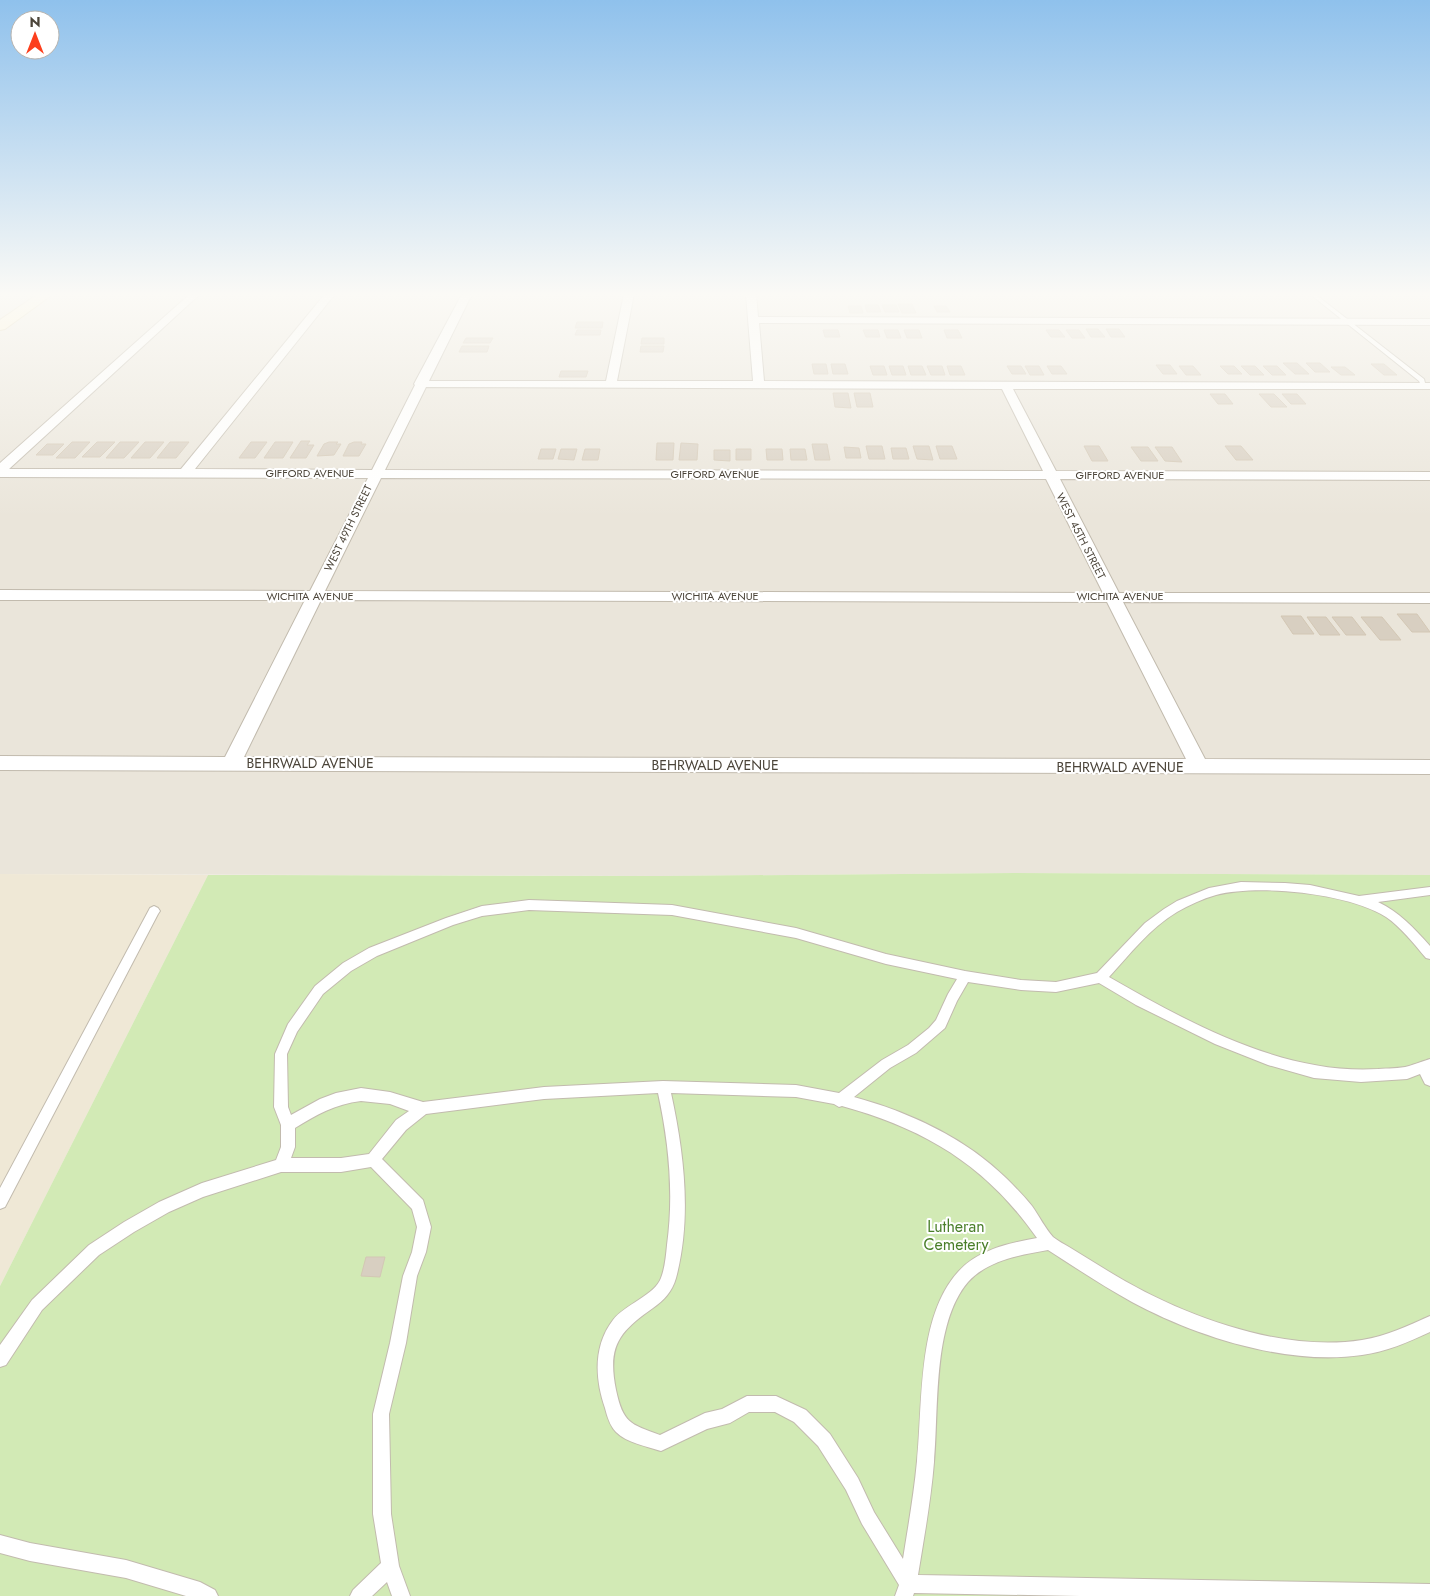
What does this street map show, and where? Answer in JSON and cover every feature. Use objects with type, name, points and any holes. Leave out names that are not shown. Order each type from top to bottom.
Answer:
[{"type":"street","points":[[0,471],[113,368]]},
{"type":"street","points":[[185,473],[270,368]]},
{"type":"street","name":"WEST 49TH STREET","points":[[231,763],[428,368]]},
{"type":"street","points":[[611,384],[614,368]]},
{"type":"street","points":[[758,368],[759,384]]},
{"type":"street","points":[[420,384],[1005,384],[1428,388]]},
{"type":"street","name":"WEST 45TH STREET","points":[[1005,384],[1200,767]]},
{"type":"street","name":"GIFFORD AVENUE","points":[[0,471],[1430,476]]},
{"type":"street","name":"WICHITA AVENUE","points":[[0,595],[1430,598]]},
{"type":"street","name":"BEHRWALD AVENUE","points":[[0,763],[1430,767]]},
{"type":"lane","points":[[1407,368],[1422,380],[1428,388]]},
{"type":"lane","points":[[281,1165],[288,1147],[288,1125],[281,1107],[281,1054],[292,1028],[319,990],[347,967],[373,952],[450,921],[482,911],[529,905],[672,910],[796,933],[886,959],[965,976],[1040,988],[1056,988],[1100,978],[1143,931],[1169,912],[1194,899],[1224,889],[1253,887],[1321,890],[1360,900],[1390,914],[1430,954]]},
{"type":"lane","points":[[1360,900],[1430,891]]},
{"type":"lane","points":[[0,1202],[154,911]]},
{"type":"lane","points":[[839,1101],[879,1070],[934,1032],[941,1024],[952,998],[965,976]]},
{"type":"lane","points":[[1100,978],[1140,1002],[1219,1040],[1268,1059],[1314,1072],[1361,1076],[1407,1073],[1427,1066],[1430,1080]]},
{"type":"lane","points":[[663,1087],[675,1150],[678,1220],[676,1238],[667,1282],[653,1299],[629,1315],[618,1326],[604,1363],[613,1408],[620,1424],[634,1434],[661,1443],[705,1421],[724,1417],[747,1404],[776,1404],[800,1416],[824,1440],[852,1484],[906,1590]]},
{"type":"lane","points":[[288,1125],[319,1105],[345,1096],[371,1095],[390,1098],[424,1108],[476,1099],[588,1089],[702,1087],[795,1091],[891,1114],[947,1140],[997,1178],[1018,1198],[1049,1243],[1149,1302],[1203,1325],[1283,1345],[1319,1350],[1345,1351],[1384,1344],[1430,1324]]},
{"type":"lane","points":[[0,1359],[38,1305],[94,1250],[143,1219],[202,1190],[281,1165],[341,1165],[373,1160],[402,1125],[424,1108]]},
{"type":"lane","points":[[373,1160],[418,1205],[424,1227],[419,1252],[410,1276],[398,1343],[381,1414],[382,1514],[390,1566],[401,1596]]},
{"type":"lane","points":[[906,1590],[926,1462],[934,1356],[946,1303],[962,1278],[982,1261],[1017,1248],[1049,1243]]},
{"type":"lane","points":[[0,1544],[30,1552],[126,1569],[200,1591],[209,1596]]},
{"type":"lane","points":[[360,1596],[390,1566]]},
{"type":"lane","points":[[906,1590],[1430,1593]]},
{"type":"shaded area","points":[[0,368],[1430,368],[1430,875],[1014,873],[660,876],[0,874]]},
{"type":"shaded area","points":[[0,874],[208,875],[0,1286]]},
{"type":"green space","name":"Lutheran Cemetery","points":[[1014,873],[1430,875],[1430,1596],[0,1596],[0,1286],[208,875],[660,876]]},
{"type":"building","points":[[813,368],[827,368],[828,374],[814,374]]},
{"type":"building","points":[[832,368],[846,368],[848,374],[833,374]]},
{"type":"building","points":[[871,368],[885,368],[887,375],[873,375]]},
{"type":"building","points":[[890,368],[904,368],[906,375],[892,375]]},
{"type":"building","points":[[909,368],[923,368],[926,375],[911,375]]},
{"type":"building","points":[[928,368],[943,368],[945,375],[931,375]]},
{"type":"building","points":[[948,368],[962,368],[965,375],[950,375]]},
{"type":"building","points":[[1009,368],[1023,368],[1026,374],[1012,374]]},
{"type":"building","points":[[1026,368],[1040,368],[1044,375],[1030,375]]},
{"type":"building","points":[[1049,368],[1063,368],[1067,374],[1052,374]]},
{"type":"building","points":[[1159,368],[1173,368],[1177,374],[1163,374]]},
{"type":"building","points":[[1181,368],[1195,368],[1201,375],[1186,375]]},
{"type":"building","points":[[1222,368],[1236,368],[1242,374],[1228,374]]},
{"type":"building","points":[[1243,368],[1257,368],[1264,375],[1250,375]]},
{"type":"building","points":[[1265,368],[1279,368],[1286,375],[1272,375]]},
{"type":"building","points":[[1289,368],[1303,368],[1309,374],[1295,374]]},
{"type":"building","points":[[1311,368],[1326,368],[1330,372],[1315,372]]},
{"type":"building","points":[[1333,368],[1347,368],[1355,375],[1341,375]]},
{"type":"building","points":[[1376,368],[1389,368],[1397,375],[1384,375]]},
{"type":"building","points":[[561,371],[588,371],[586,377],[559,377]]},
{"type":"building","points":[[833,393],[848,393],[851,408],[835,407]]},
{"type":"building","points":[[854,393],[870,393],[873,407],[857,407]]},
{"type":"building","points":[[1210,394],[1225,394],[1233,404],[1218,404]]},
{"type":"building","points":[[1259,394],[1274,394],[1287,407],[1271,407]]},
{"type":"building","points":[[1282,394],[1297,394],[1306,404],[1291,404]]},
{"type":"building","points":[[301,441],[310,441],[307,445],[314,445],[306,458],[290,458]]},
{"type":"building","points":[[72,442],[90,442],[75,458],[56,458]]},
{"type":"building","points":[[97,442],[115,442],[100,457],[82,457]]},
{"type":"building","points":[[120,442],[139,442],[124,458],[106,458]]},
{"type":"building","points":[[145,442],[164,442],[150,458],[131,458]]},
{"type":"building","points":[[170,442],[189,442],[176,458],[157,458]]},
{"type":"building","points":[[251,442],[267,442],[255,458],[239,458]]},
{"type":"building","points":[[275,442],[293,442],[283,458],[264,458]]},
{"type":"building","points":[[329,442],[341,444],[334,455],[317,456],[324,444]]},
{"type":"building","points":[[354,442],[366,444],[359,456],[343,456],[349,444]]},
{"type":"building","points":[[657,443],[674,443],[673,460],[656,460]]},
{"type":"building","points":[[681,443],[698,444],[697,460],[679,460]]},
{"type":"building","points":[[47,444],[64,444],[53,455],[36,455]]},
{"type":"building","points":[[812,444],[827,444],[830,460],[815,460]]},
{"type":"building","points":[[866,446],[882,446],[885,459],[869,459]]},
{"type":"building","points":[[913,446],[929,446],[933,460],[917,459]]},
{"type":"building","points":[[936,446],[952,446],[957,459],[940,459]]},
{"type":"building","points":[[1084,446],[1099,446],[1108,461],[1092,461]]},
{"type":"building","points":[[1225,446],[1241,446],[1253,460],[1236,460]]},
{"type":"building","points":[[844,447],[859,448],[861,458],[846,458]]},
{"type":"building","points":[[1131,447],[1148,447],[1158,461],[1141,461]]},
{"type":"building","points":[[1155,447],[1172,447],[1182,462],[1165,461]]},
{"type":"building","points":[[891,448],[906,448],[909,459],[893,459]]},
{"type":"building","points":[[541,449],[556,449],[553,459],[538,459]]},
{"type":"building","points":[[561,449],[577,449],[574,460],[558,459]]},
{"type":"building","points":[[585,449],[600,449],[598,460],[582,460]]},
{"type":"building","points":[[736,449],[751,449],[751,460],[736,460]]},
{"type":"building","points":[[766,449],[782,449],[783,460],[767,460]]},
{"type":"building","points":[[790,449],[805,449],[807,460],[791,460]]},
{"type":"building","points":[[714,450],[730,450],[730,461],[714,460]]},
{"type":"building","points":[[1397,614],[1417,614],[1430,632],[1412,632]]},
{"type":"building","points":[[1281,616],[1301,616],[1314,634],[1293,634]]},
{"type":"building","points":[[1307,617],[1326,617],[1340,635],[1320,635]]},
{"type":"building","points":[[1332,617],[1352,617],[1366,635],[1346,635]]},
{"type":"building","points":[[1361,617],[1382,617],[1401,640],[1380,640]]},
{"type":"building","points":[[366,1257],[385,1257],[380,1277],[361,1276]]}]
